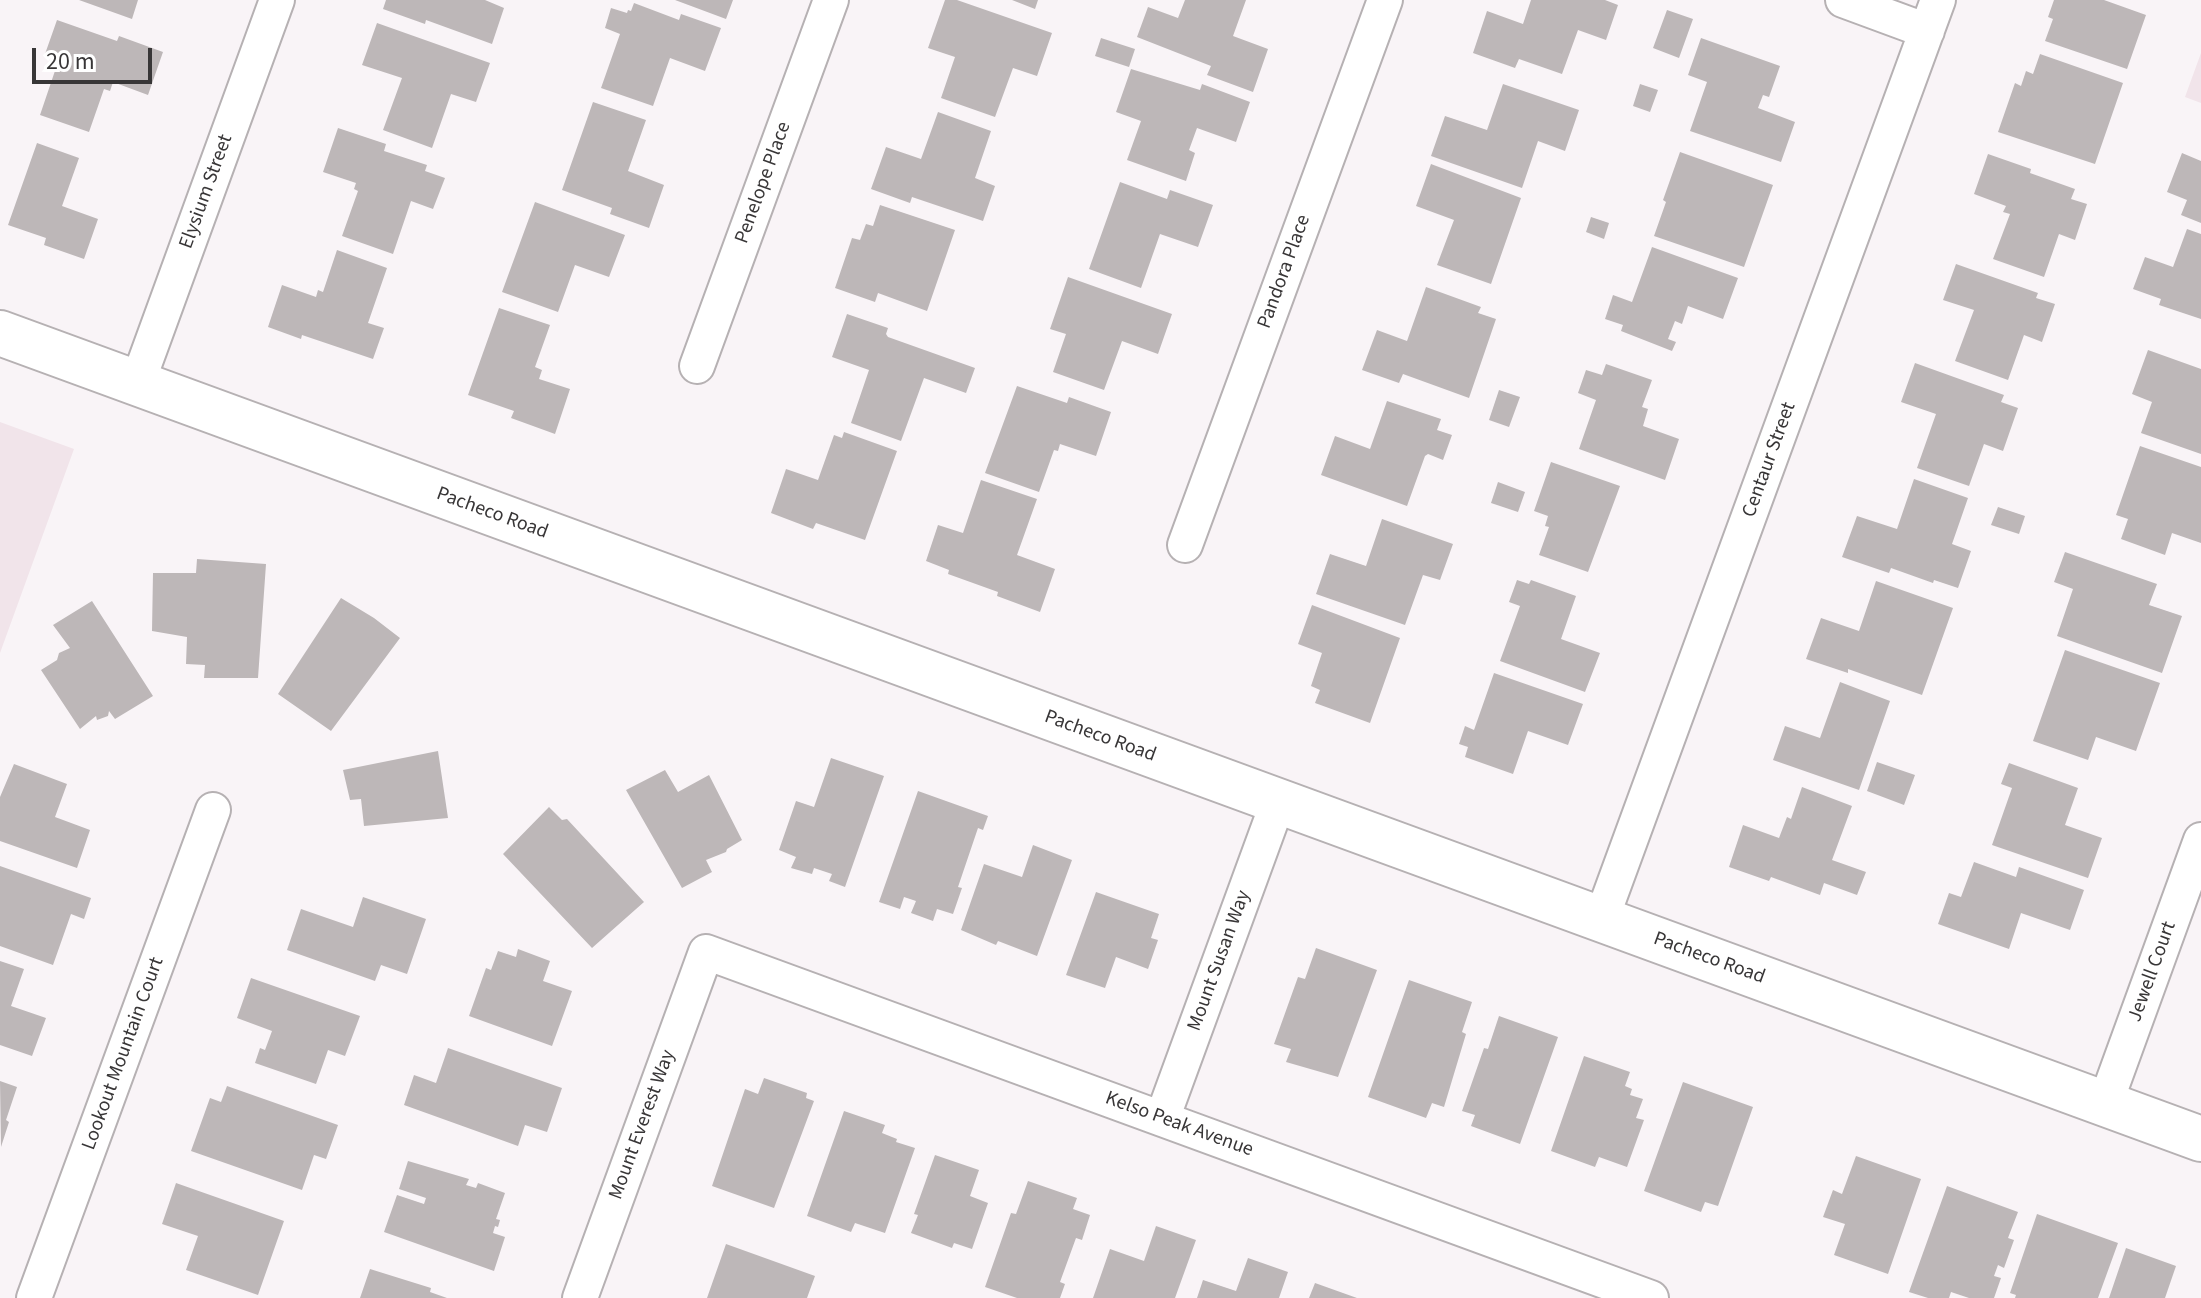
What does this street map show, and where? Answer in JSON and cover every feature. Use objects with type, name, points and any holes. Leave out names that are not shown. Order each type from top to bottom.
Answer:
[{"type":"street","name":"Elysium Street","points":[[137,384],[277,0]]},
{"type":"street","name":"Penelope Place","points":[[697,366],[831,0]]},
{"type":"street","name":"Pandora Place","points":[[1185,545],[1385,0]]},
{"type":"street","points":[[1843,0],[1932,15]]},
{"type":"street","name":"Centaur Street","points":[[1601,920],[1932,15]]},
{"type":"street","name":"Pacheco Road","points":[[0,333],[2201,1139]]},
{"type":"street","name":"Mount Susan Way","points":[[1162,1119],[1278,802]]},
{"type":"street","name":"Lookout Mountain Court","points":[[34,1298],[213,810]]},
{"type":"street","name":"Jewell Court","points":[[2105,1104],[2201,840]]},
{"type":"street","name":"Kelso Peak Avenue","points":[[706,952],[1651,1298]]},
{"type":"street","name":"Mount Everest Way","points":[[580,1298],[706,952]]},
{"type":"shaded area","points":[[2201,53],[2201,103],[2185,97]]},
{"type":"shaded area","points":[[0,422],[74,449],[0,653]]},
{"type":"building","points":[[79,0],[138,0],[132,19]]},
{"type":"building","points":[[386,0],[485,0],[504,8],[492,44],[426,20],[425,24],[383,9]]},
{"type":"building","points":[[675,0],[733,0],[726,19]]},
{"type":"building","points":[[945,0],[957,0],[1052,33],[1037,76],[1013,68],[995,117],[941,98],[955,57],[928,48]]},
{"type":"building","points":[[1012,0],[1038,0],[1035,9]]},
{"type":"building","points":[[1185,0],[1246,0],[1233,36],[1268,49],[1253,92],[1207,75],[1211,66],[1137,37],[1148,7],[1178,18]]},
{"type":"building","points":[[1531,0],[1605,0],[1618,5],[1606,40],[1578,30],[1562,74],[1519,59],[1515,68],[1473,53],[1487,11],[1523,24]]},
{"type":"building","points":[[2054,0],[2104,0],[2146,15],[2127,69],[2045,41],[2053,19],[2048,17]]},
{"type":"building","points":[[634,3],[679,20],[681,14],[721,28],[705,71],[670,58],[653,106],[601,88],[620,34],[605,28],[611,8],[627,13]]},
{"type":"building","points":[[1667,10],[1693,19],[1679,58],[1653,48]]},
{"type":"building","points":[[57,20],[117,41],[119,36],[163,52],[148,95],[113,82],[110,91],[104,89],[89,132],[40,115],[59,59],[45,54]]},
{"type":"building","points":[[377,23],[490,63],[476,102],[451,94],[432,148],[383,130],[402,78],[362,65]]},
{"type":"building","points":[[1101,38],[1135,49],[1129,67],[1095,56]]},
{"type":"building","points":[[1701,38],[1780,66],[1769,97],[1763,95],[1758,108],[1795,122],[1781,162],[1690,131],[1707,82],[1688,75]]},
{"type":"building","points":[[2040,54],[2123,83],[2095,164],[1998,132],[2015,83],[2021,86],[2026,71],[2033,74]]},
{"type":"building","points":[[1131,69],[1200,90],[1202,84],[1250,102],[1236,142],[1197,128],[1189,150],[1195,153],[1186,181],[1127,160],[1141,121],[1116,112]]},
{"type":"building","points":[[1503,84],[1579,110],[1565,151],[1538,141],[1522,188],[1431,156],[1445,116],[1487,130]]},
{"type":"building","points":[[1640,84],[1658,90],[1650,112],[1633,106]]},
{"type":"building","points":[[593,102],[646,120],[628,171],[664,185],[649,228],[610,214],[612,208],[562,190]]},
{"type":"building","points":[[938,112],[991,131],[975,178],[995,186],[983,221],[912,197],[910,203],[871,189],[886,147],[921,159]]},
{"type":"building","points":[[338,128],[386,144],[384,151],[427,165],[425,171],[445,178],[433,209],[411,201],[393,254],[342,236],[358,191],[354,189],[356,183],[323,172]]},
{"type":"building","points":[[37,143],[79,158],[62,206],[98,219],[84,259],[44,245],[46,238],[8,225]]},
{"type":"building","points":[[1680,152],[1773,185],[1744,267],[1654,236]]},
{"type":"building","points":[[2182,153],[2201,161],[2201,223],[2181,215],[2187,200],[2167,192]]},
{"type":"building","points":[[1988,154],[2075,189],[2071,199],[2087,204],[2075,240],[2059,234],[2044,277],[1993,259],[2010,214],[2003,212],[2006,206],[1974,194]]},
{"type":"building","points":[[1431,164],[1521,198],[1491,284],[1437,265],[1454,220],[1416,206]]},
{"type":"building","points":[[1120,182],[1167,199],[1170,190],[1213,205],[1198,247],[1160,234],[1141,288],[1089,269]]},
{"type":"building","points":[[535,202],[625,235],[609,277],[575,265],[558,312],[502,292]]},
{"type":"building","points":[[880,205],[955,230],[927,311],[878,293],[875,302],[835,288],[852,238],[860,240],[866,224],[873,226]]},
{"type":"building","points":[[1591,217],[1609,223],[1604,239],[1586,232]]},
{"type":"building","points":[[2187,229],[2201,234],[2201,319],[2159,305],[2161,299],[2133,289],[2145,257],[2173,267]]},
{"type":"building","points":[[1652,247],[1738,278],[1723,319],[1688,306],[1682,324],[1675,321],[1668,339],[1676,342],[1672,351],[1621,331],[1623,325],[1605,319],[1613,295],[1632,302]]},
{"type":"building","points":[[337,250],[387,268],[368,323],[384,328],[373,359],[268,327],[282,285],[316,297],[318,290],[323,292]]},
{"type":"building","points":[[1956,264],[2038,293],[2036,298],[2055,304],[2042,342],[2024,335],[2008,380],[1955,361],[1974,310],[1943,300]]},
{"type":"building","points":[[1068,277],[1172,314],[1158,354],[1122,341],[1104,390],[1053,372],[1066,334],[1050,329]]},
{"type":"building","points":[[1426,287],[1481,307],[1478,313],[1496,319],[1469,398],[1403,374],[1399,383],[1362,370],[1377,330],[1407,341]]},
{"type":"building","points":[[499,308],[550,325],[535,367],[542,370],[539,379],[570,389],[555,434],[511,418],[514,411],[468,395]]},
{"type":"building","points":[[847,314],[888,328],[888,337],[975,368],[966,393],[924,378],[901,441],[851,423],[869,370],[832,357]]},
{"type":"building","points":[[2148,350],[2201,369],[2201,454],[2141,433],[2152,402],[2132,394]]},
{"type":"building","points":[[1915,363],[2004,395],[2001,402],[2018,408],[2003,451],[1984,444],[1969,486],[1917,468],[1936,414],[1901,402]]},
{"type":"building","points":[[1606,364],[1652,380],[1642,407],[1648,409],[1643,426],[1679,439],[1665,480],[1579,449],[1596,400],[1578,393],[1586,370],[1602,375]]},
{"type":"building","points":[[1017,386],[1067,403],[1069,397],[1111,412],[1096,456],[1060,444],[1058,451],[1054,450],[1039,492],[985,473]]},
{"type":"building","points":[[1499,390],[1520,397],[1509,427],[1489,420]]},
{"type":"building","points":[[1387,401],[1441,419],[1437,430],[1452,435],[1443,460],[1428,454],[1425,456],[1407,506],[1321,475],[1335,436],[1370,449]]},
{"type":"building","points":[[844,432],[897,451],[865,540],[816,523],[813,529],[771,513],[786,469],[818,480],[834,435],[842,438]]},
{"type":"building","points":[[2140,446],[2201,467],[2201,543],[2172,533],[2165,555],[2121,539],[2128,519],[2116,515]]},
{"type":"building","points":[[1551,462],[1620,486],[1588,572],[1539,555],[1549,527],[1545,526],[1548,516],[1534,511]]},
{"type":"building","points":[[1914,479],[1968,498],[1952,544],[1971,551],[1958,588],[1891,568],[1889,573],[1842,557],[1857,516],[1897,529]]},
{"type":"building","points":[[981,480],[1037,499],[1017,555],[1055,569],[1040,612],[997,596],[998,592],[948,574],[949,570],[926,561],[938,525],[963,533]]},
{"type":"building","points":[[1498,482],[1525,492],[1518,512],[1491,503]]},
{"type":"building","points":[[1998,507],[2025,516],[2019,534],[1991,525]]},
{"type":"building","points":[[1382,519],[1453,544],[1440,580],[1423,575],[1405,625],[1316,594],[1330,554],[1366,566]]},
{"type":"building","points":[[2065,552],[2157,584],[2149,605],[2182,616],[2162,673],[2057,636],[2073,589],[2054,582]]},
{"type":"building","points":[[197,559],[266,564],[258,678],[204,678],[205,665],[186,664],[187,637],[152,631],[153,573],[196,573]]},
{"type":"building","points":[[1517,580],[1529,584],[1531,580],[1576,596],[1561,639],[1600,653],[1585,692],[1500,661],[1520,606],[1509,602]]},
{"type":"building","points":[[1876,581],[1953,608],[1922,695],[1848,669],[1848,673],[1806,659],[1821,618],[1859,631]]},
{"type":"building","points":[[341,598],[400,638],[331,731],[278,694]]},
{"type":"building","points":[[92,601],[153,696],[115,719],[109,711],[108,716],[97,720],[96,716],[80,729],[41,670],[57,660],[59,653],[70,648],[53,625]]},
{"type":"building","points":[[1312,605],[1400,638],[1370,723],[1315,703],[1320,690],[1311,686],[1322,653],[1298,644]]},
{"type":"building","points":[[2065,650],[2160,683],[2136,751],[2096,737],[2088,760],[2033,741]]},
{"type":"building","points":[[1494,673],[1583,704],[1568,745],[1528,731],[1513,774],[1465,757],[1468,747],[1459,744],[1465,726],[1474,730]]},
{"type":"building","points":[[1840,682],[1890,701],[1859,790],[1773,760],[1785,726],[1820,738]]},
{"type":"building","points":[[438,751],[448,818],[364,826],[361,799],[350,800],[343,770]]},
{"type":"building","points":[[831,758],[884,776],[845,887],[829,881],[832,874],[814,868],[812,874],[791,868],[796,857],[779,850],[796,801],[814,807]]},
{"type":"building","points":[[1877,762],[1915,775],[1904,805],[1867,791]]},
{"type":"building","points":[[2009,763],[2078,788],[2065,825],[2102,838],[2088,878],[1992,845],[2012,788],[2001,784]]},
{"type":"building","points":[[14,764],[67,784],[55,817],[90,830],[77,868],[0,841],[0,797]]},
{"type":"building","points":[[665,770],[678,792],[709,775],[742,840],[726,852],[706,860],[712,872],[682,888],[626,790]]},
{"type":"building","points":[[1802,787],[1852,806],[1832,860],[1866,872],[1857,895],[1824,883],[1820,895],[1771,877],[1769,881],[1729,867],[1743,825],[1779,838],[1787,817],[1791,819]]},
{"type":"building","points":[[918,791],[988,816],[983,830],[978,828],[958,887],[962,888],[953,914],[937,909],[933,921],[911,913],[916,901],[904,897],[900,909],[879,902]]},
{"type":"building","points":[[549,807],[562,820],[567,819],[644,902],[592,948],[503,854]]},
{"type":"building","points":[[1033,845],[1072,860],[1037,956],[998,941],[996,945],[961,930],[984,864],[1022,877]]},
{"type":"building","points":[[1974,862],[2016,877],[2019,867],[2084,890],[2070,930],[2021,913],[2009,949],[1938,924],[1949,893],[1961,897]]},
{"type":"building","points":[[0,866],[91,898],[84,919],[71,914],[53,965],[0,946]]},
{"type":"building","points":[[1096,892],[1159,914],[1151,938],[1158,940],[1148,969],[1116,957],[1105,988],[1066,975]]},
{"type":"building","points":[[363,897],[426,919],[407,974],[381,965],[375,981],[287,950],[301,909],[353,927]]},
{"type":"building","points":[[1316,948],[1377,970],[1338,1077],[1286,1062],[1291,1049],[1274,1044],[1298,977],[1305,979]]},
{"type":"building","points":[[518,949],[550,961],[543,981],[572,991],[552,1046],[469,1016],[486,968],[491,970],[498,951],[516,957]]},
{"type":"building","points":[[0,961],[24,969],[11,1006],[46,1018],[32,1056],[0,1045]]},
{"type":"building","points":[[251,978],[360,1016],[345,1056],[328,1050],[316,1084],[255,1063],[260,1048],[265,1050],[272,1031],[237,1018]]},
{"type":"building","points":[[1409,980],[1472,1002],[1462,1032],[1466,1034],[1444,1107],[1432,1103],[1426,1118],[1368,1097]]},
{"type":"building","points":[[1499,1016],[1558,1037],[1520,1144],[1471,1126],[1475,1115],[1462,1111]]},
{"type":"building","points":[[448,1048],[562,1088],[547,1132],[525,1125],[518,1146],[404,1105],[414,1075],[436,1083]]},
{"type":"building","points":[[1584,1056],[1630,1072],[1625,1086],[1632,1089],[1630,1095],[1643,1099],[1636,1118],[1644,1120],[1627,1167],[1599,1157],[1595,1167],[1551,1151]]},
{"type":"building","points":[[764,1078],[807,1093],[806,1098],[814,1101],[774,1208],[712,1186],[745,1089],[758,1094]]},
{"type":"building","points":[[0,1081],[17,1087],[1,1147]]},
{"type":"building","points":[[1683,1082],[1753,1107],[1718,1206],[1705,1202],[1701,1212],[1644,1191]]},
{"type":"building","points":[[227,1086],[338,1125],[326,1159],[314,1155],[302,1190],[191,1151],[210,1098],[221,1102]]},
{"type":"building","points":[[844,1111],[885,1125],[882,1133],[897,1139],[896,1142],[915,1148],[885,1233],[855,1223],[851,1232],[807,1216]]},
{"type":"building","points":[[935,1155],[979,1170],[970,1196],[988,1203],[972,1249],[954,1243],[952,1248],[911,1233],[918,1215],[914,1214]]},
{"type":"building","points":[[1856,1156],[1921,1179],[1888,1274],[1834,1255],[1845,1224],[1823,1217],[1833,1190],[1842,1194]]},
{"type":"building","points":[[408,1161],[469,1179],[466,1185],[476,1188],[478,1183],[505,1193],[496,1219],[500,1220],[498,1227],[495,1226],[493,1233],[505,1237],[494,1271],[384,1232],[397,1195],[424,1204],[426,1198],[399,1189]]},
{"type":"building","points":[[1028,1181],[1077,1198],[1073,1209],[1090,1215],[1082,1240],[1076,1238],[1060,1282],[1065,1284],[1060,1298],[1017,1298],[985,1287],[1011,1213],[1016,1214]]},
{"type":"building","points":[[176,1183],[284,1221],[258,1295],[186,1270],[198,1236],[162,1224]]},
{"type":"building","points":[[1947,1186],[2018,1212],[2008,1238],[2014,1240],[2004,1268],[1998,1265],[1994,1276],[2001,1278],[1994,1298],[1969,1298],[1951,1292],[1949,1298],[1928,1298],[1909,1292]]},
{"type":"building","points":[[2037,1214],[2118,1243],[2098,1298],[2015,1298],[2016,1295],[2010,1293]]},
{"type":"building","points":[[1156,1226],[1196,1240],[1175,1298],[1093,1298],[1110,1249],[1144,1261]]},
{"type":"building","points":[[726,1244],[815,1276],[807,1298],[707,1298]]},
{"type":"building","points":[[2126,1248],[2176,1266],[2165,1298],[2109,1298]]},
{"type":"building","points":[[1248,1258],[1288,1272],[1279,1298],[1197,1298],[1203,1280],[1236,1291]]},
{"type":"building","points":[[370,1269],[431,1288],[430,1292],[447,1298],[360,1298]]},
{"type":"building","points":[[1315,1283],[1357,1298],[1309,1298]]}]
